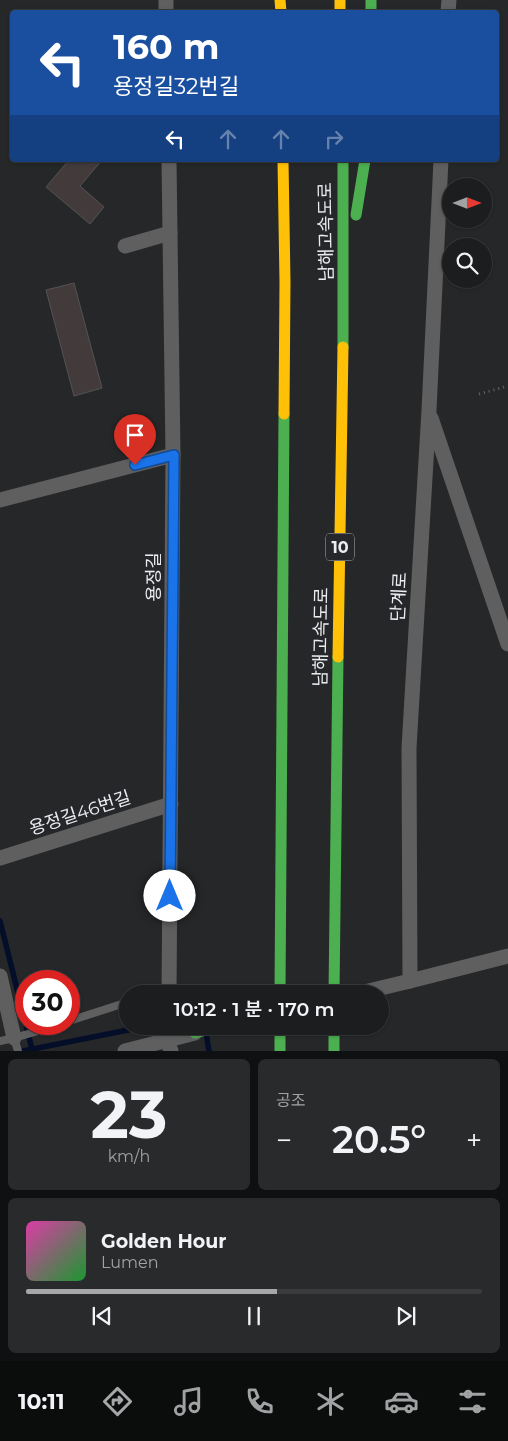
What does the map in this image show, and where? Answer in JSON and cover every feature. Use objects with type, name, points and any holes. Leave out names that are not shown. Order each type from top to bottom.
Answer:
[{"type":"highway","points":[[280,985],[285,282],[283,162]]},
{"type":"highway","name":"남해고속도로","points":[[334,985],[344,286],[342,162]]},
{"type":"highway","points":[[344,286],[365,162]]},
{"type":"highway","points":[[280,1035],[280,1051]]},
{"type":"highway","points":[[334,1035],[334,1051]]},
{"type":"street","name":"용정길","points":[[169,162],[174,455],[169,985]]},
{"type":"street","name":"단계로","points":[[410,980],[410,748],[441,162]]},
{"type":"street","points":[[125,246],[170,233]]},
{"type":"street","points":[[429,410],[508,644]]},
{"type":"street","points":[[0,500],[174,455]]},
{"type":"street","name":"용정길46번길","points":[[0,858],[171,804]]},
{"type":"street","points":[[389,985],[508,956]]},
{"type":"street","points":[[0,976],[11,1043]]},
{"type":"street","points":[[125,1051],[187,1035]]},
{"type":"lane","points":[[80,1018],[119,1005]]},
{"type":"lane","points":[[11,1043],[29,1035]]},
{"type":"path","points":[[479,394],[508,386]]},
{"type":"building","points":[[67,162],[100,162],[80,186],[104,207],[90,224],[46,187]]},
{"type":"building","points":[[74,283],[102,388],[74,396],[46,290]]},
{"type":"waterway","points":[[0,921],[32,1049]]},
{"type":"waterway","points":[[23,1051],[119,1032]]},
{"type":"waterway","points":[[206,1035],[209,1051]]},
{"type":"traffic: fast","points":[[371,0],[371,10]]},
{"type":"traffic: fast","points":[[343,162],[343,347]]},
{"type":"traffic: fast","points":[[356,215],[365,162]]},
{"type":"traffic: fast","points":[[280,985],[284,414]]},
{"type":"traffic: fast","points":[[334,985],[338,657]]},
{"type":"traffic: fast","points":[[280,1035],[280,1051]]},
{"type":"traffic: fast","points":[[334,1035],[334,1051]]},
{"type":"traffic: slow","points":[[280,0],[281,10]]},
{"type":"traffic: slow","points":[[340,0],[340,10]]},
{"type":"traffic: slow","points":[[283,162],[285,282],[284,414]]},
{"type":"traffic: slow","points":[[338,657],[343,347]]},
{"type":"route","points":[[135,465],[174,455],[170,896]]}]
